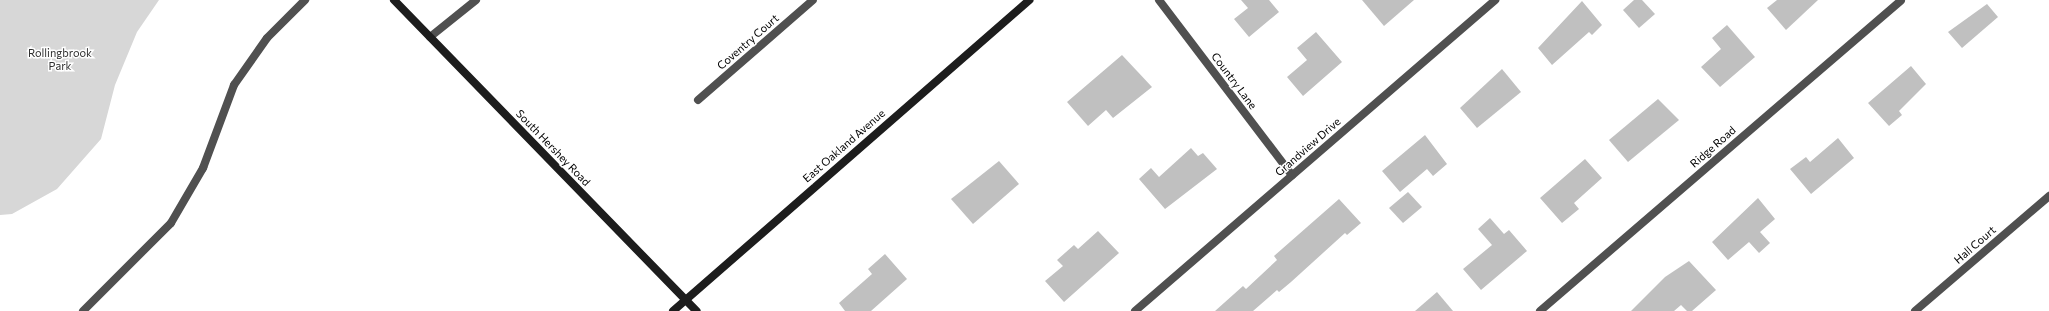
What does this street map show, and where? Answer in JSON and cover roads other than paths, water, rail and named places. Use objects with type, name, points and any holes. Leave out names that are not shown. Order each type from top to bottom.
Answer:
[{"type":"main road","name":"South Hershey Road","points":[[394,0],[696,311]]},
{"type":"main road","name":"East Oakland Avenue","points":[[673,311],[1030,0]]},
{"type":"street","points":[[83,311],[171,223],[203,168],[234,85],[267,38],[305,0]]},
{"type":"street","points":[[430,37],[476,0]]},
{"type":"street","name":"Coventry Court","points":[[698,100],[814,0]]},
{"type":"street","name":"Country Lane","points":[[1159,0],[1292,175]]},
{"type":"street","name":"Grandview Drive","points":[[1135,311],[1495,0]]},
{"type":"street","name":"Ridge Road","points":[[1540,311],[1901,0]]},
{"type":"street","name":"Hall Court","points":[[1915,311],[2049,196]]},
{"type":"park label","name":"Rollingbrook Park","points":[[60,60]]}]
